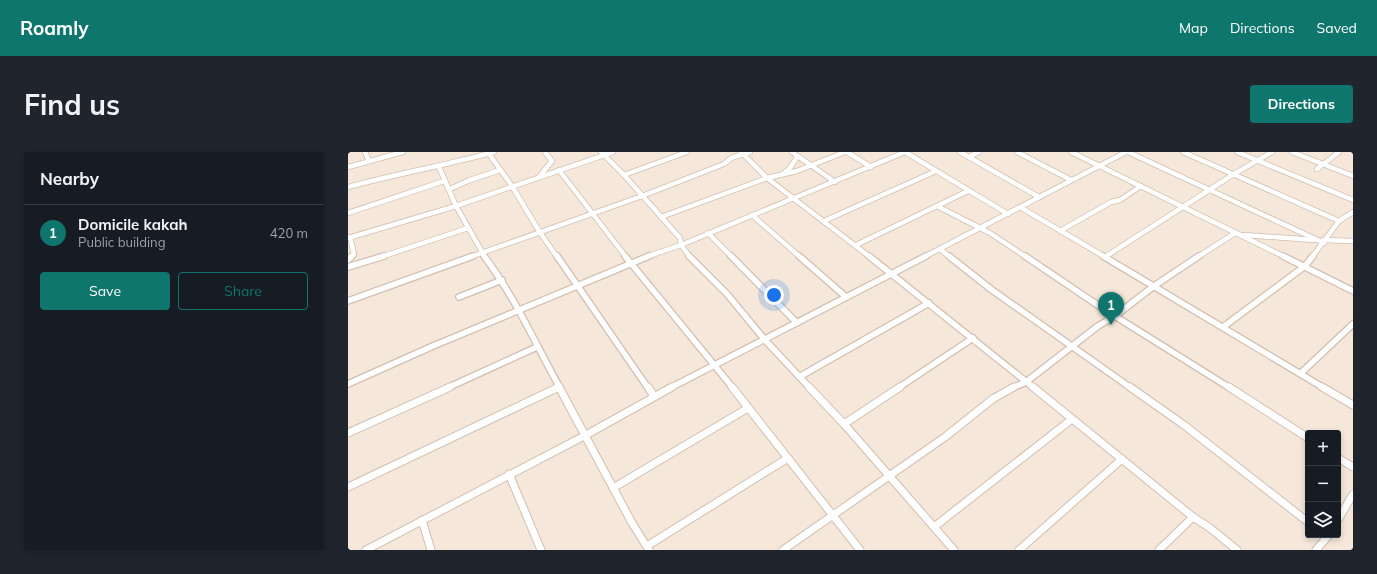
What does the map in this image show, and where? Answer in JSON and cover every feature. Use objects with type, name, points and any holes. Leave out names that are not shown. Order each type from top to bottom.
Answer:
[{"type":"street","points":[[365,152],[369,161]]},
{"type":"street","points":[[348,167],[403,152]]},
{"type":"street","points":[[539,177],[552,161],[545,152]]},
{"type":"street","points":[[348,260],[354,254],[349,238],[456,206],[602,154],[613,152]]},
{"type":"street","points":[[624,174],[687,152]]},
{"type":"street","points":[[348,301],[539,231],[642,196],[724,164],[731,158],[742,153],[750,152]]},
{"type":"street","points":[[661,217],[767,178],[812,166],[846,152],[871,167]]},
{"type":"street","points":[[348,384],[433,346],[520,311],[630,263],[680,246],[708,233],[905,152],[1008,214]]},
{"type":"street","points":[[960,152],[1039,197]]},
{"type":"street","points":[[969,157],[979,152]]},
{"type":"street","points":[[1017,152],[1071,180]]},
{"type":"street","points":[[1071,152],[1183,208],[1305,266],[1353,291]]},
{"type":"street","points":[[366,550],[586,434],[654,396],[1127,152],[1323,241]]},
{"type":"street","points":[[1183,152],[1339,221]]},
{"type":"street","points":[[1237,152],[1353,200]]},
{"type":"street","points":[[1105,257],[1234,174],[1259,161],[1272,152]]},
{"type":"street","points":[[1292,152],[1353,176]]},
{"type":"street","points":[[1317,169],[1340,152]]},
{"type":"street","points":[[348,186],[396,174],[439,167],[492,153],[500,170],[512,186],[539,231],[579,286],[654,396]]},
{"type":"street","points":[[742,153],[767,178],[793,199],[856,245],[1193,517],[1237,550]]},
{"type":"street","points":[[794,153],[835,182]]},
{"type":"street","points":[[781,175],[790,168],[797,157],[794,153]]},
{"type":"street","points":[[602,154],[624,174],[680,238],[680,246],[692,260],[727,294],[765,340],[844,424],[954,550]]},
{"type":"street","points":[[439,167],[444,181],[450,189],[456,206],[468,228],[482,253],[502,280],[520,311],[537,347],[586,434],[613,488],[632,523],[648,548],[788,458]]},
{"type":"street","points":[[450,189],[470,180],[500,170]]},
{"type":"street","points":[[560,170],[630,263],[715,365],[860,550]]},
{"type":"street","points":[[824,221],[936,171]]},
{"type":"street","points":[[348,213],[444,181]]},
{"type":"street","points":[[1060,231],[1111,202],[1120,200],[1140,186]]},
{"type":"street","points":[[856,245],[968,191]]},
{"type":"street","points":[[937,206],[979,229],[990,233],[1013,250],[1115,316],[1192,363],[1305,436]]},
{"type":"street","points":[[1020,207],[1353,405]]},
{"type":"street","points":[[1224,327],[1305,266],[1339,221],[1353,212]]},
{"type":"street","points":[[752,215],[846,297]]},
{"type":"street","points":[[348,267],[395,254],[468,228]]},
{"type":"street","points":[[708,233],[797,323]]},
{"type":"street","points":[[783,550],[945,437],[994,398],[1026,382],[1154,286],[1237,234],[1353,242]]},
{"type":"street","points":[[940,249],[992,290],[1184,426],[1305,520]]},
{"type":"street","points":[[459,297],[502,280]]},
{"type":"street","points":[[799,377],[929,303]]},
{"type":"street","points":[[1301,373],[1353,324]]},
{"type":"street","points":[[844,424],[973,338]]},
{"type":"street","points":[[348,433],[537,347]]},
{"type":"street","points":[[348,487],[559,387]]},
{"type":"street","points":[[613,488],[748,408]]},
{"type":"street","points":[[934,527],[1072,419]]},
{"type":"street","points":[[1019,550],[1122,459]]},
{"type":"street","points":[[1341,460],[1353,467]]},
{"type":"street","points":[[509,474],[541,550]]},
{"type":"street","points":[[1341,515],[1353,494]]},
{"type":"street","points":[[1159,550],[1193,517]]},
{"type":"street","points":[[422,520],[431,550]]},
{"type":"street","points":[[1316,550],[1325,538]]},
{"type":"shaded area","points":[[348,152],[1353,152],[1353,550],[348,550]]},
{"type":"place","name":"Domicile kakah","points":[[1111,325]]}]
